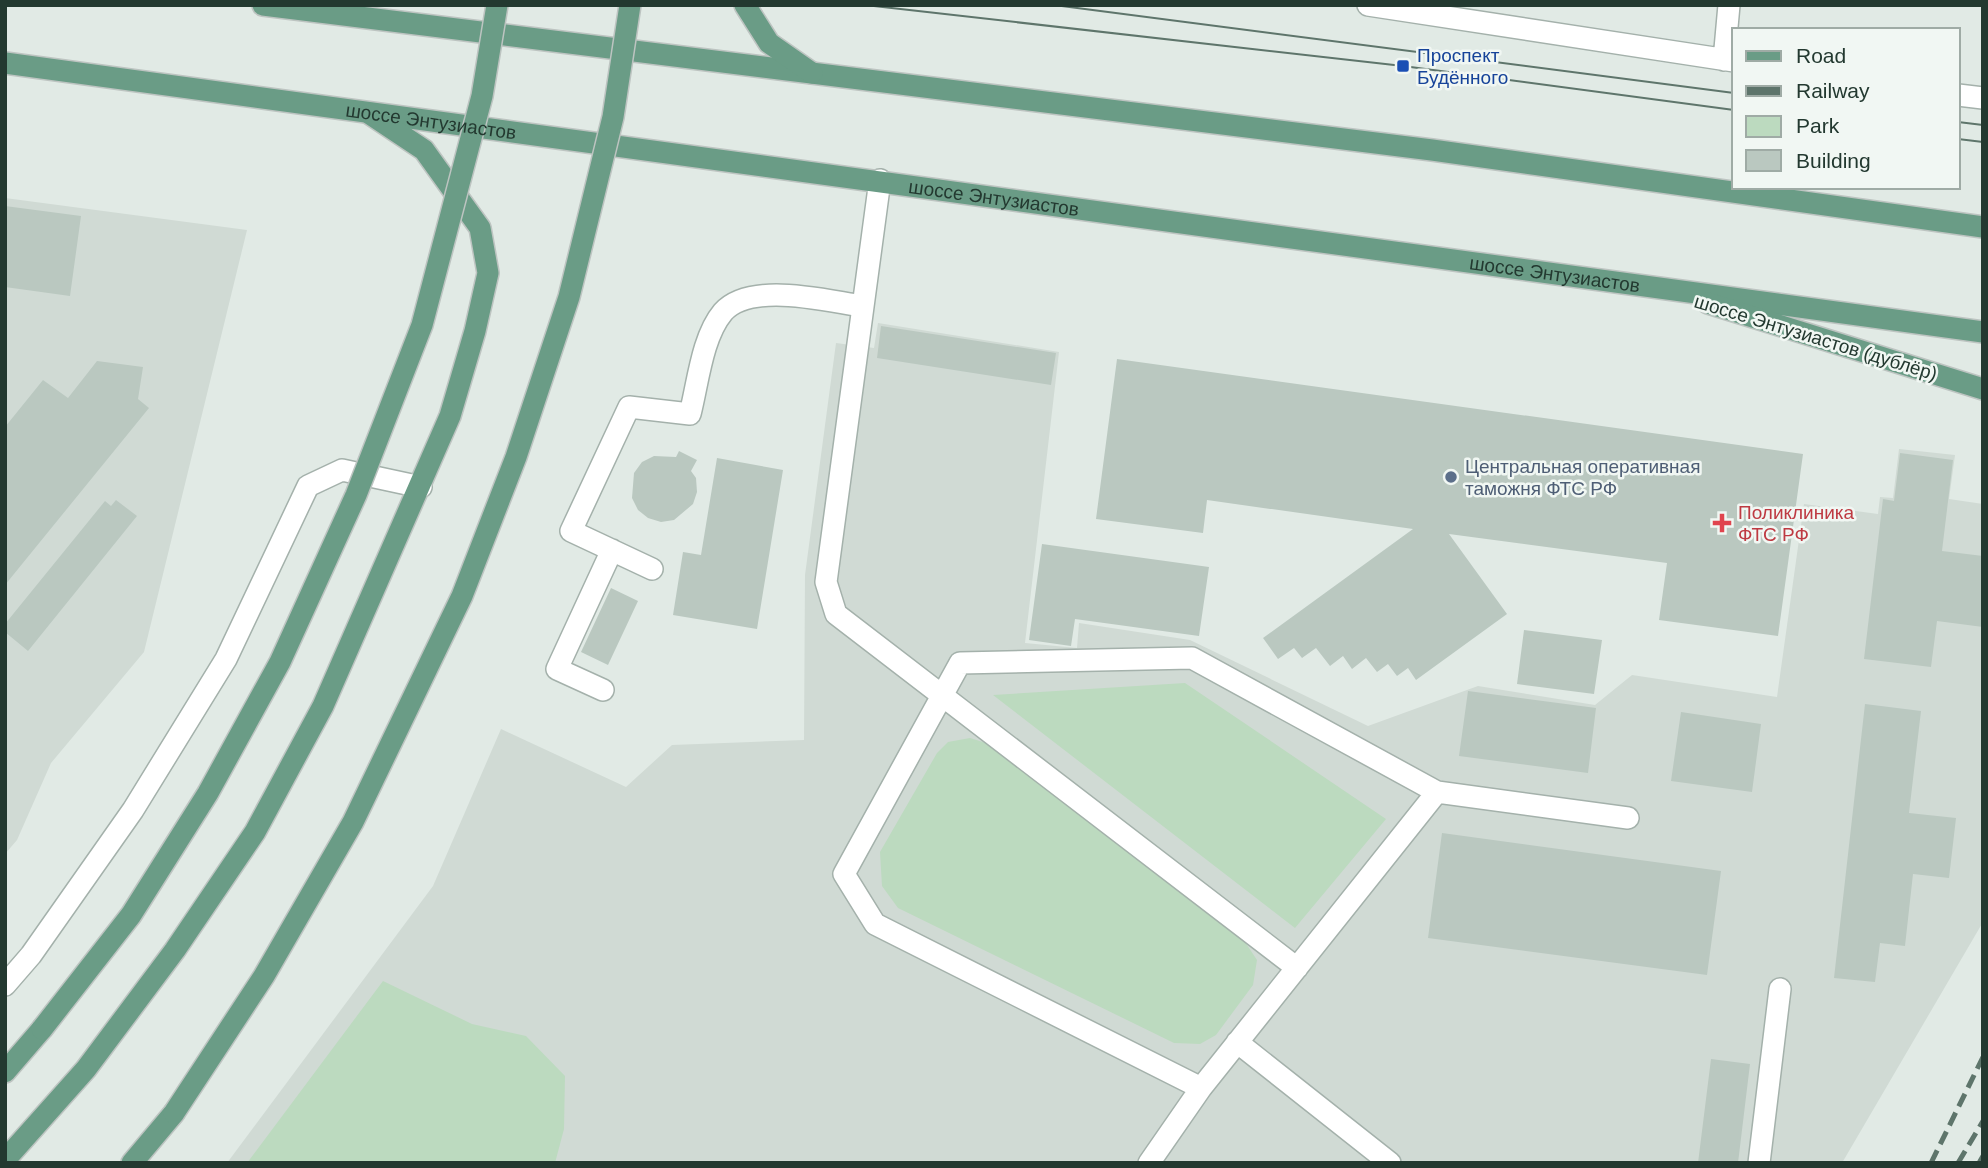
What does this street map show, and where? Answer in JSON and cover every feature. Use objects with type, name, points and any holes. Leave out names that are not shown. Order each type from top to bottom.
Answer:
[{"type":"main road","points":[[263,5],[1432,150],[1983,227]]},
{"type":"main road","points":[[5,1072],[131,915],[208,793],[280,662],[356,495],[422,326],[482,96],[496,5]]},
{"type":"main road","points":[[132,1163],[174,1113],[264,976],[353,822],[462,596],[516,457],[569,298],[613,117],[630,5]]},
{"type":"main road","points":[[745,5],[769,43],[814,75]]},
{"type":"main road","name":"шоссе Энтузиастов","points":[[5,63],[1983,332]]},
{"type":"main road","points":[[5,1160],[86,1069],[175,950],[255,832],[323,706],[450,416],[475,331],[488,274],[481,228],[424,150],[365,111]]},
{"type":"main road","name":"шоссе Энтузиастов (дублёр)","points":[[1649,285],[1983,389]]},
{"type":"street","points":[[1368,5],[1729,60],[1728,5]]},
{"type":"street","points":[[1960,95],[1983,98]]},
{"type":"street","points":[[880,180],[826,582],[836,614],[1297,968]]},
{"type":"street","points":[[652,569],[571,531],[629,407],[690,414],[710,338],[724,312],[746,297],[774,295],[863,306]]},
{"type":"street","points":[[5,985],[31,955],[133,810],[226,659],[307,486],[342,470],[421,487]]},
{"type":"street","points":[[603,690],[557,669],[612,550]]},
{"type":"street","points":[[1201,1088],[875,924],[844,874],[960,663],[1192,658],[1437,792],[1628,818]]},
{"type":"street","points":[[1149,1163],[1201,1088],[1437,792]]},
{"type":"street","points":[[1759,1163],[1780,989]]},
{"type":"street","points":[[1237,1042],[1390,1163]]},
{"type":"shaded area","points":[[5,198],[247,230],[144,652],[51,763],[17,840],[5,854]]},
{"type":"shaded area","points":[[878,323],[1059,352],[1025,643],[1077,648],[1079,623],[1190,640],[1368,726],[1478,686],[1595,705],[1632,675],[1777,697],[1804,504],[1878,514],[1880,497],[1893,498],[1899,449],[1955,455],[1949,499],[1983,504],[1983,922],[1842,1163],[227,1163],[433,886],[501,729],[626,787],[672,745],[804,740],[805,575],[836,343],[874,348]]},
{"type":"green space","points":[[1185,683],[1386,819],[1295,928],[993,695]]},
{"type":"green space","points":[[970,738],[989,744],[1241,936],[1257,960],[1253,985],[1216,1035],[1200,1044],[1174,1043],[898,908],[882,886],[880,852],[937,753],[948,742]]},
{"type":"green space","points":[[383,981],[472,1024],[526,1036],[565,1076],[564,1129],[555,1163],[247,1163]]},
{"type":"building","points":[[5,206],[81,216],[70,296],[5,287]]},
{"type":"building","points":[[881,326],[1056,353],[1051,385],[877,358]]},
{"type":"building","name":"Центральная оперативная таможня ФТС РФ","points":[[1117,359],[1803,454],[1778,636],[1659,620],[1667,563],[1449,534],[1507,614],[1416,680],[1408,668],[1397,676],[1388,664],[1377,672],[1366,658],[1352,669],[1343,656],[1330,666],[1316,648],[1302,658],[1294,648],[1278,659],[1263,638],[1413,529],[1207,500],[1203,533],[1096,519]]},
{"type":"building","points":[[97,361],[143,367],[138,399],[149,408],[5,585],[5,427],[43,380],[68,398]]},
{"type":"building","points":[[679,451],[697,460],[691,471],[696,478],[697,492],[693,504],[674,520],[661,522],[648,518],[638,510],[632,498],[634,473],[642,462],[654,456],[676,457]]},
{"type":"building","points":[[1900,453],[1953,460],[1942,551],[1983,556],[1983,627],[1937,621],[1931,667],[1864,659],[1883,499],[1894,501]]},
{"type":"building","points":[[717,458],[783,470],[757,629],[673,615],[683,552],[701,555]]},
{"type":"building","points":[[116,500],[137,516],[28,651],[5,632],[5,624],[105,501],[111,506]]},
{"type":"building","points":[[1042,544],[1209,567],[1199,636],[1075,619],[1071,646],[1029,640]]},
{"type":"building","points":[[611,588],[638,601],[608,665],[581,652]]},
{"type":"building","points":[[1524,630],[1602,640],[1594,694],[1517,684]]},
{"type":"building","points":[[1468,691],[1596,708],[1588,773],[1459,756]]},
{"type":"building","points":[[1865,704],[1921,711],[1909,813],[1956,818],[1949,878],[1913,874],[1905,946],[1880,943],[1875,982],[1834,978]]},
{"type":"building","points":[[1681,712],[1761,724],[1752,792],[1671,781]]},
{"type":"building","points":[[1442,833],[1721,871],[1707,975],[1428,938]]},
{"type":"building","points":[[1711,1059],[1750,1064],[1738,1163],[1698,1163]]},
{"type":"tram line","points":[[865,5],[1403,66],[1732,110]]},
{"type":"tram line","points":[[1054,5],[1732,93]]},
{"type":"tram line","points":[[1960,122],[1983,125]]},
{"type":"tram line","points":[[1960,139],[1983,142]]},
{"type":"railway","points":[[1931,1163],[1983,1057]]},
{"type":"railway","points":[[1958,1163],[1983,1121]]},
{"type":"railway","points":[[1979,1163],[1983,1156]]},
{"type":"place","name":"Проспект Будённого","points":[[1403,66]]},
{"type":"place","name":"Центральная оперативная таможня ФТС РФ","points":[[1451,477]]},
{"type":"place","name":"Поликлиника ФТС РФ","points":[[1722,523]]}]
